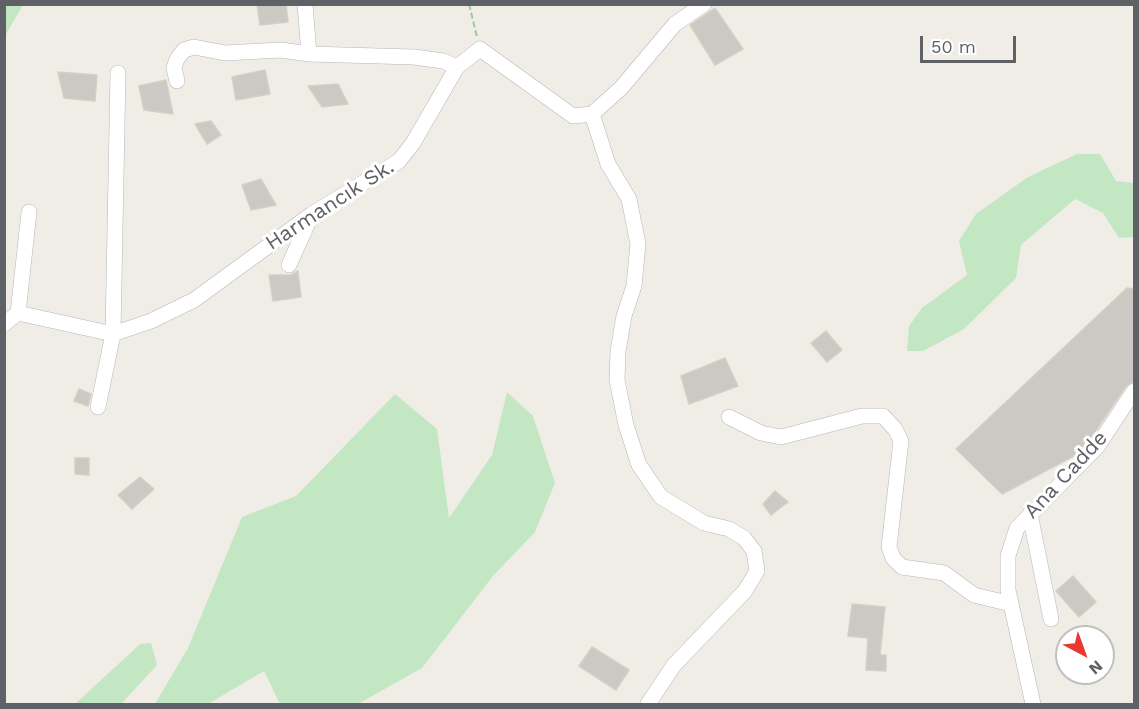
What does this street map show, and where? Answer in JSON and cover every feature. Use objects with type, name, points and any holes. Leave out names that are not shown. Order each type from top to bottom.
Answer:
[{"type":"street","points":[[305,4],[309,54]]},
{"type":"street","points":[[480,49],[573,116],[592,114],[621,88],[675,24],[704,4]]},
{"type":"street","points":[[177,81],[174,68],[177,59],[184,50],[194,46],[225,53],[281,50],[309,54],[414,57],[443,61],[457,67]]},
{"type":"street","name":"Harmancık Sk.","points":[[114,334],[151,321],[194,300],[312,214],[399,161],[413,143],[457,67],[480,49]]},
{"type":"street","points":[[98,407],[114,334],[118,74]]},
{"type":"street","points":[[592,114],[608,164],[629,199],[638,244],[634,286],[624,316],[618,351],[617,380],[626,425],[639,465],[660,497],[704,523],[729,529],[744,538],[754,551],[757,571],[745,591],[674,665],[648,705]]},
{"type":"street","points":[[4,324],[18,313],[29,212]]},
{"type":"street","points":[[289,265],[312,214]]},
{"type":"street","points":[[18,313],[114,334]]},
{"type":"street","name":"Ana Cadde","points":[[1033,705],[1008,590],[1008,556],[1017,528],[1096,447],[1134,391]]},
{"type":"street","points":[[729,417],[761,433],[781,437],[862,416],[883,416],[895,429],[901,441],[889,547],[893,558],[902,567],[944,573],[974,595],[1011,604]]},
{"type":"street","points":[[1029,514],[1051,619]]},
{"type":"path","points":[[469,4],[480,49]]},
{"type":"green space","points":[[4,5],[23,5],[5,36]]},
{"type":"green space","points":[[1077,154],[1100,154],[1116,181],[1134,183],[1134,237],[1119,238],[1103,213],[1075,199],[1021,245],[1016,278],[964,329],[923,351],[907,351],[909,326],[922,308],[967,275],[959,241],[976,214],[1028,177]]},
{"type":"green space","points":[[507,392],[533,416],[555,483],[535,532],[493,576],[422,668],[358,704],[284,704],[279,702],[264,671],[208,704],[155,704],[188,648],[242,517],[296,496],[395,394],[437,429],[449,518],[492,455]]},
{"type":"green space","points":[[151,643],[157,665],[121,704],[75,704],[140,644]]},
{"type":"building","points":[[257,4],[286,4],[288,22],[260,25]]},
{"type":"building","points":[[715,8],[743,49],[715,65],[690,25]]},
{"type":"building","points":[[265,70],[270,94],[236,100],[232,77]]},
{"type":"building","points":[[58,72],[97,75],[95,101],[64,98]]},
{"type":"building","points":[[166,80],[173,114],[144,110],[139,86]]},
{"type":"building","points":[[338,84],[348,104],[322,107],[308,86]]},
{"type":"building","points":[[211,121],[221,135],[207,144],[195,124]]},
{"type":"building","points":[[261,179],[276,205],[251,210],[242,185]]},
{"type":"building","points":[[298,271],[301,297],[273,301],[269,275],[291,275]]},
{"type":"building","points":[[1127,288],[1134,289],[1134,381],[1126,386],[1089,441],[1074,456],[1002,494],[956,449]]},
{"type":"building","points":[[826,331],[842,350],[827,362],[811,343]]},
{"type":"building","points":[[725,358],[738,386],[689,404],[681,376]]},
{"type":"building","points":[[79,389],[91,394],[88,406],[74,401]]},
{"type":"building","points":[[75,458],[89,458],[89,475],[75,474]]},
{"type":"building","points":[[140,477],[154,489],[132,509],[118,495]]},
{"type":"building","points":[[775,491],[788,502],[771,515],[763,504]]},
{"type":"building","points":[[1073,576],[1096,602],[1079,617],[1056,591]]},
{"type":"building","points":[[852,604],[885,607],[880,655],[886,655],[886,671],[866,670],[868,638],[848,636]]},
{"type":"building","points":[[592,647],[629,670],[616,690],[579,666]]}]
